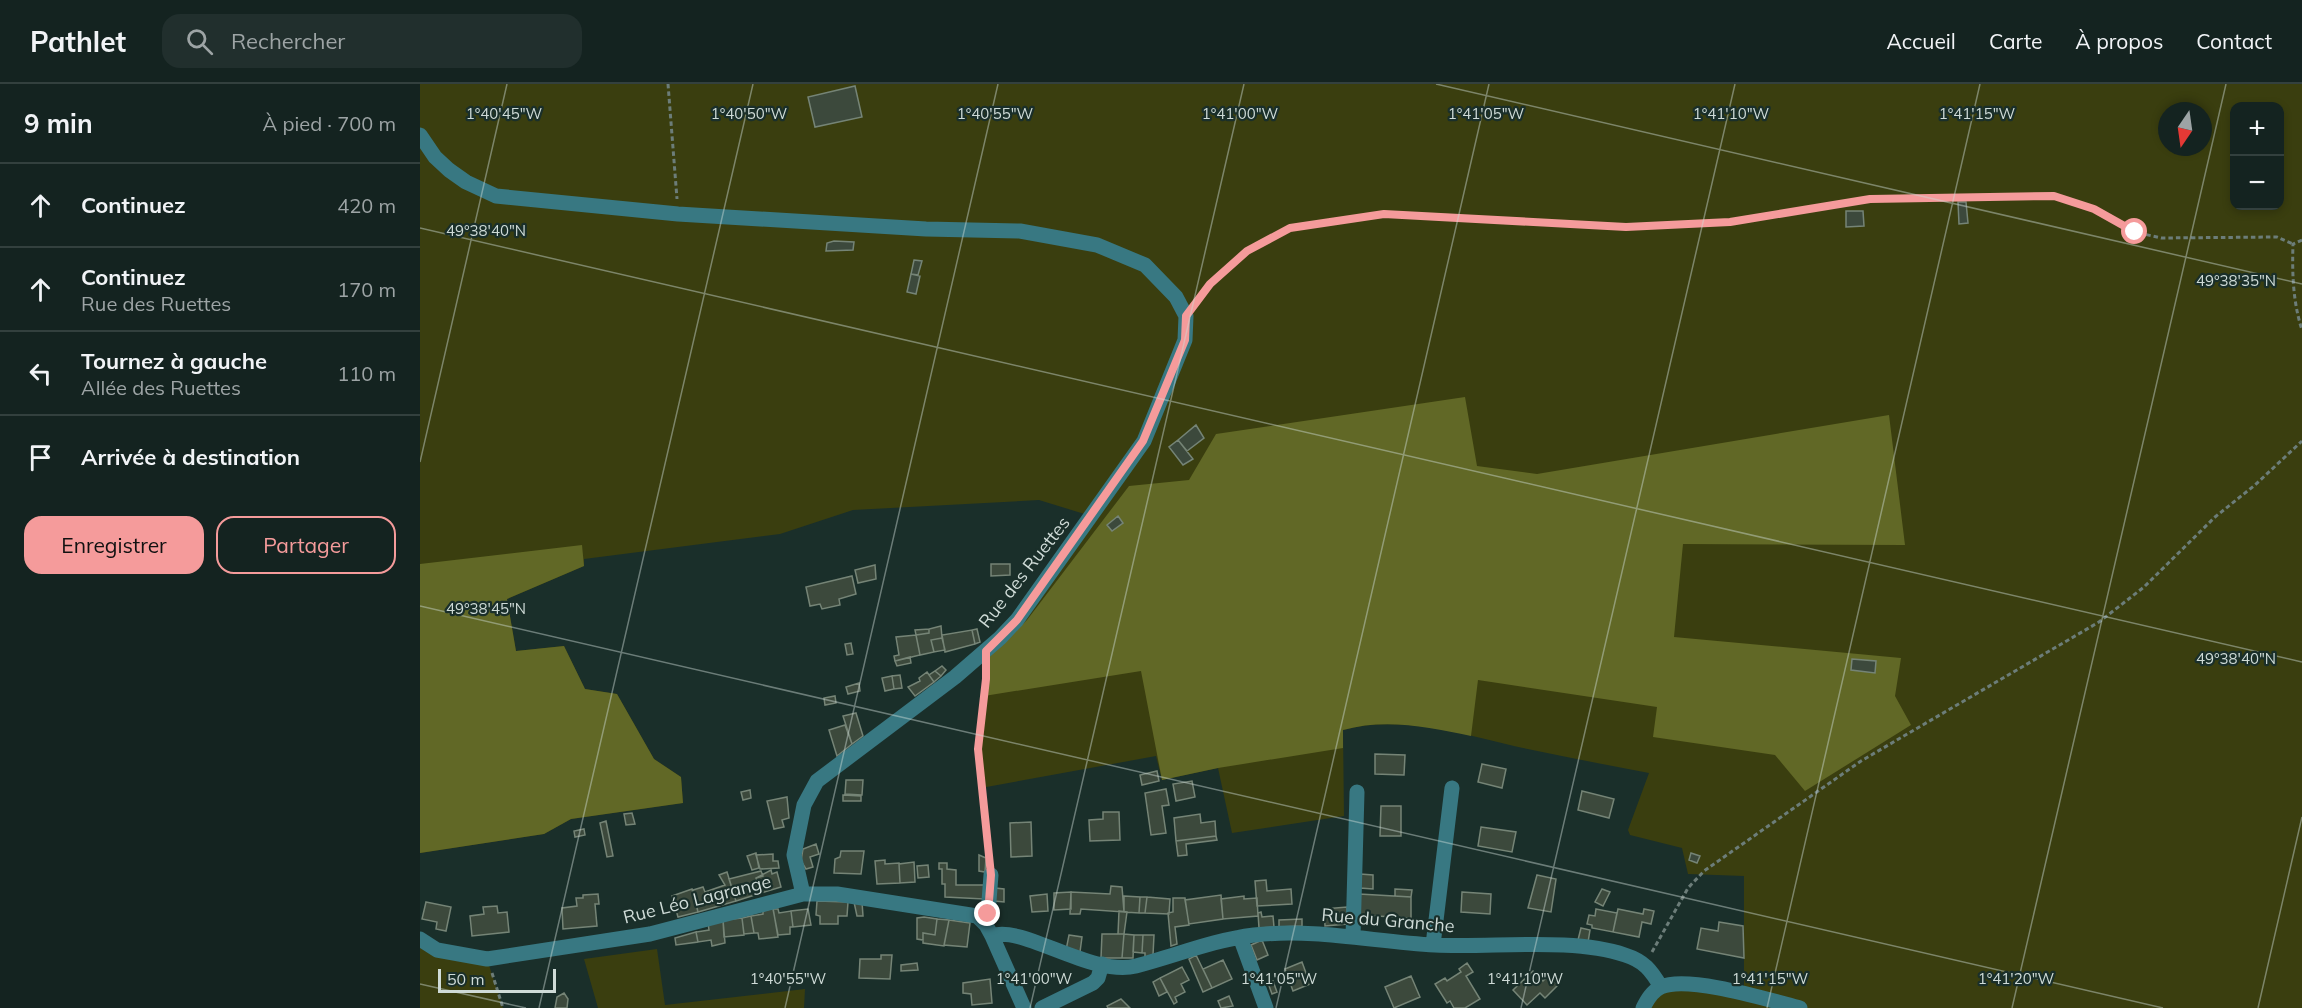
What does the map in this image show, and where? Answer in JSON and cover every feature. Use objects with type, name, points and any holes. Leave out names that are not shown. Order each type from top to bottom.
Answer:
[{"type":"street","points":[[420,135],[435,157],[449,170],[466,182],[496,196],[678,214],[926,229],[1000,229],[1061,237],[1097,245],[1146,265],[1176,297],[1186,316]]},
{"type":"street","name":"Rue des Ruettes","points":[[803,894],[794,861],[795,842],[804,805],[817,781],[986,651],[1017,620],[1143,441],[1185,340],[1186,316]]},
{"type":"street","points":[[1433,945],[1452,788]]},
{"type":"street","points":[[1353,937],[1357,792]]},
{"type":"street","points":[[991,875],[988,929],[1024,1008]]},
{"type":"street","name":"Rue Léo Lagrange","points":[[420,939],[438,950],[463,957],[487,958],[650,934],[803,894],[837,894],[974,915],[988,929]]},
{"type":"street","name":"Rue du Granche","points":[[988,929],[1011,934],[1070,957],[1102,964],[1135,966],[1191,948],[1240,937],[1293,932],[1433,945],[1579,947],[1612,951],[1646,964]]},
{"type":"street","points":[[1240,937],[1266,1008]]},
{"type":"street","points":[[1042,1008],[1093,983],[1098,978],[1102,964]]},
{"type":"street","points":[[1646,964],[1661,987]]},
{"type":"street","points":[[1643,1008],[1650,995],[1661,987],[1686,984],[1715,988],[1800,1008]]},
{"type":"path","points":[[668,84],[678,214]]},
{"type":"path","points":[[1186,316],[1210,284],[1247,251],[1290,228],[1384,214],[1626,227],[1730,222],[1870,199],[2054,196],[2094,209],[2135,232],[2161,237],[2277,237],[2293,244],[2302,240]]},
{"type":"path","points":[[2293,244],[2294,306],[2302,330]]},
{"type":"path","points":[[1646,964],[1674,910],[1688,888],[1704,871],[1862,761],[2099,622],[2144,587],[2215,517],[2255,485],[2302,441]]},
{"type":"path","points":[[986,651],[986,679],[978,749],[991,875]]},
{"type":"path","points":[[487,958],[503,1008]]},
{"type":"green space","points":[[420,84],[2302,84],[2302,1008],[1643,1008],[1661,987],[1744,994],[1744,876],[1688,874],[1682,848],[1630,835],[1628,830],[1649,773],[1433,728],[1388,724],[1343,730],[1344,816],[1232,833],[1218,768],[1162,780],[1156,756],[981,788],[978,749],[986,679],[986,651],[1091,516],[1039,500],[853,510],[780,534],[584,559],[584,566],[507,599],[516,651],[564,646],[585,689],[617,694],[654,759],[681,777],[683,803],[571,819],[544,834],[420,853]]},
{"type":"green space","points":[[1465,397],[1477,466],[1537,474],[1889,415],[1905,545],[1683,544],[1674,637],[1901,658],[1895,696],[1911,725],[1805,791],[1775,755],[1653,737],[1657,707],[1478,680],[1471,736],[1407,725],[1359,726],[1343,730],[1343,748],[1218,768],[1162,780],[1141,671],[984,696],[986,660],[1027,620],[1129,486],[1189,480],[1216,434]]},
{"type":"green space","points":[[582,545],[584,566],[507,599],[516,651],[564,646],[585,689],[617,694],[654,759],[681,777],[683,803],[571,819],[544,834],[420,853],[420,564]]},
{"type":"green space","points":[[420,939],[487,959],[503,1008],[420,1008]]},
{"type":"green space","points":[[657,949],[665,1005],[805,989],[804,1008],[598,1008],[584,959]]},
{"type":"building","points":[[855,86],[862,117],[815,127],[808,97]]},
{"type":"building","points":[[1958,202],[1966,202],[1968,223],[1959,224]]},
{"type":"building","points":[[1846,211],[1863,211],[1864,226],[1846,227]]},
{"type":"building","points":[[854,242],[853,250],[826,251],[827,243]]},
{"type":"building","points":[[914,260],[922,261],[918,275],[911,274]]},
{"type":"building","points":[[911,274],[920,276],[916,294],[907,292]]},
{"type":"building","points":[[1196,425],[1204,438],[1187,451],[1178,440]]},
{"type":"building","points":[[1178,440],[1193,459],[1183,465],[1169,447]]},
{"type":"building","points":[[1118,516],[1123,523],[1112,531],[1107,525]]},
{"type":"building","points":[[991,564],[1010,564],[1010,575],[991,576]]},
{"type":"building","points":[[875,565],[876,579],[858,583],[855,570]]},
{"type":"building","points":[[852,576],[856,594],[839,599],[840,605],[822,609],[820,604],[810,606],[806,587]]},
{"type":"building","points":[[941,626],[942,638],[931,640],[934,652],[920,655],[916,635],[929,633],[929,629]]},
{"type":"building","points":[[929,629],[929,633],[916,635],[915,630]]},
{"type":"building","points":[[977,629],[980,642],[975,644],[972,630]]},
{"type":"building","points":[[972,630],[975,644],[945,652],[942,635]]},
{"type":"building","points":[[916,635],[920,655],[895,661],[894,656],[899,655],[896,637]]},
{"type":"building","points":[[942,638],[945,650],[934,652],[931,640]]},
{"type":"building","points":[[851,643],[853,654],[847,655],[845,644]]},
{"type":"building","points":[[910,657],[911,663],[897,666],[895,661]]},
{"type":"building","points":[[1852,659],[1876,661],[1875,673],[1851,670]]},
{"type":"building","points":[[942,666],[946,670],[941,676],[935,671]]},
{"type":"building","points":[[935,671],[941,676],[934,682],[929,675]]},
{"type":"building","points":[[927,672],[934,682],[915,696],[908,687],[920,681],[919,678]]},
{"type":"building","points":[[900,675],[902,688],[894,689],[892,676]]},
{"type":"building","points":[[892,676],[894,689],[885,691],[882,678]]},
{"type":"building","points":[[859,683],[860,691],[848,694],[846,687]]},
{"type":"building","points":[[835,696],[836,703],[825,705],[824,698]]},
{"type":"building","points":[[856,713],[863,736],[852,744],[843,716]]},
{"type":"building","points":[[845,725],[852,744],[837,756],[829,730]]},
{"type":"building","points":[[1375,754],[1405,755],[1404,775],[1375,774]]},
{"type":"building","points":[[1482,764],[1506,769],[1502,788],[1478,782]]},
{"type":"building","points":[[1157,771],[1159,781],[1142,785],[1140,775]]},
{"type":"building","points":[[846,780],[863,780],[862,795],[845,794]]},
{"type":"building","points":[[1192,781],[1195,797],[1176,801],[1173,784]]},
{"type":"building","points":[[1166,789],[1169,805],[1162,806],[1166,833],[1151,835],[1145,793]]},
{"type":"building","points":[[750,790],[751,798],[743,800],[741,792]]},
{"type":"building","points":[[1582,791],[1614,799],[1609,818],[1578,810]]},
{"type":"building","points":[[843,795],[861,796],[861,801],[843,801]]},
{"type":"building","points":[[787,797],[789,818],[782,820],[784,827],[774,829],[767,801]]},
{"type":"building","points":[[1381,806],[1401,806],[1401,836],[1380,836]]},
{"type":"building","points":[[1103,812],[1119,812],[1120,840],[1090,841],[1089,820],[1103,819]]},
{"type":"building","points":[[632,813],[635,824],[626,825],[624,814]]},
{"type":"building","points":[[1200,814],[1201,823],[1215,821],[1216,836],[1176,841],[1174,818]]},
{"type":"building","points":[[606,821],[613,856],[607,857],[600,823]]},
{"type":"building","points":[[1031,822],[1032,856],[1011,857],[1010,823]]},
{"type":"building","points":[[1481,827],[1516,832],[1512,852],[1478,846]]},
{"type":"building","points":[[584,829],[585,835],[575,837],[574,831]]},
{"type":"building","points":[[1216,836],[1217,840],[1186,844],[1187,855],[1178,856],[1176,841]]},
{"type":"building","points":[[816,844],[819,854],[810,857],[813,867],[806,869],[801,861],[803,849]]},
{"type":"building","points":[[841,851],[864,851],[861,874],[834,873],[835,859],[840,857]]},
{"type":"building","points":[[756,853],[759,868],[752,870],[747,856]]},
{"type":"building","points":[[1691,853],[1700,856],[1697,863],[1689,860]]},
{"type":"building","points":[[773,854],[773,861],[778,861],[779,868],[760,869],[756,855]]},
{"type":"building","points":[[979,855],[986,858],[985,872],[979,871]]},
{"type":"building","points":[[885,860],[885,864],[899,863],[900,883],[877,884],[875,861]]},
{"type":"building","points":[[914,862],[915,882],[900,883],[899,864]]},
{"type":"building","points":[[939,863],[947,863],[947,869],[956,870],[956,885],[984,885],[984,899],[945,897],[945,884],[942,884],[942,869],[939,869]]},
{"type":"building","points":[[928,865],[929,877],[918,878],[917,866]]},
{"type":"building","points":[[771,870],[772,874],[777,872],[781,887],[761,893],[756,878]]},
{"type":"building","points":[[761,871],[763,876],[756,878],[761,893],[736,901],[729,879]]},
{"type":"building","points":[[727,872],[736,901],[698,912],[693,890],[703,887],[705,892],[725,885],[719,875]]},
{"type":"building","points":[[1360,874],[1373,875],[1373,889],[1360,888]]},
{"type":"building","points":[[1537,875],[1556,879],[1551,912],[1528,908]]},
{"type":"building","points":[[1266,880],[1267,891],[1291,889],[1292,904],[1257,906],[1255,881]]},
{"type":"building","points":[[1111,886],[1122,887],[1124,912],[1081,909],[1080,914],[1070,914],[1071,892],[1110,894]]},
{"type":"building","points":[[995,888],[1004,889],[1004,902],[994,901]]},
{"type":"building","points":[[692,889],[698,912],[678,917],[672,896]]},
{"type":"building","points":[[1395,889],[1412,890],[1411,897],[1395,896]]},
{"type":"building","points":[[1602,889],[1610,892],[1603,906],[1595,902]]},
{"type":"building","points":[[1071,892],[1071,909],[1054,910],[1054,893]]},
{"type":"building","points":[[1462,892],[1491,894],[1490,914],[1461,912]]},
{"type":"building","points":[[598,894],[599,904],[595,904],[597,926],[563,929],[562,908],[577,906],[576,898],[583,898],[583,895]]},
{"type":"building","points":[[1047,894],[1048,911],[1032,912],[1030,896]]},
{"type":"building","points":[[1359,894],[1411,897],[1411,918],[1359,915]]},
{"type":"building","points":[[1221,895],[1223,919],[1189,924],[1185,900]]},
{"type":"building","points":[[1124,896],[1140,897],[1139,913],[1124,912]]},
{"type":"building","points":[[1244,896],[1244,899],[1257,898],[1258,916],[1223,919],[1221,899]]},
{"type":"building","points":[[1140,897],[1147,897],[1145,913],[1139,913]]},
{"type":"building","points":[[1147,897],[1170,899],[1169,914],[1145,913]]},
{"type":"building","points":[[1173,898],[1185,898],[1189,925],[1175,927],[1177,944],[1171,946],[1168,913],[1173,912]]},
{"type":"building","points":[[817,901],[848,902],[847,916],[838,916],[838,924],[820,924],[820,916],[816,915]]},
{"type":"building","points":[[426,902],[451,907],[446,931],[436,929],[437,922],[422,919]]},
{"type":"building","points":[[854,902],[862,902],[863,916],[857,916]]},
{"type":"building","points":[[497,906],[498,913],[507,912],[509,932],[472,936],[470,916],[484,914],[483,907]]},
{"type":"building","points":[[1347,907],[1348,924],[1325,926],[1324,909]]},
{"type":"building","points":[[773,908],[778,937],[759,939],[758,933],[754,933],[751,916],[763,914],[763,911]]},
{"type":"building","points":[[773,909],[778,909],[779,913],[791,911],[793,927],[790,927],[790,934],[778,935]]},
{"type":"building","points":[[808,909],[811,925],[793,927],[791,911]]},
{"type":"building","points":[[1596,909],[1617,913],[1613,932],[1592,928],[1592,925],[1587,924],[1589,915],[1595,916]]},
{"type":"building","points":[[1618,909],[1643,914],[1644,909],[1654,911],[1651,924],[1642,922],[1639,937],[1613,932]]},
{"type":"building","points":[[1119,911],[1127,912],[1124,934],[1118,934]]},
{"type":"building","points":[[1261,912],[1262,917],[1273,916],[1274,927],[1259,928],[1258,913]]},
{"type":"building","points":[[751,916],[754,933],[744,934],[742,918]]},
{"type":"building","points":[[742,918],[744,935],[724,937],[723,920]]},
{"type":"building","points":[[917,918],[937,919],[935,935],[923,933],[923,940],[917,939]]},
{"type":"building","points":[[937,919],[949,920],[944,946],[923,943],[923,933],[935,935]]},
{"type":"building","points":[[1302,919],[1302,926],[1279,927],[1279,920]]},
{"type":"building","points":[[723,920],[725,943],[712,946],[711,940],[698,942],[696,932],[709,930],[708,923]]},
{"type":"building","points":[[949,920],[970,923],[967,947],[944,945]]},
{"type":"building","points":[[1719,922],[1743,926],[1744,958],[1697,949],[1701,928],[1718,931]]},
{"type":"building","points":[[1581,928],[1590,930],[1588,942],[1578,940]]},
{"type":"building","points":[[696,932],[698,942],[676,945],[675,938]]},
{"type":"building","points":[[1102,934],[1124,934],[1122,958],[1101,958]]},
{"type":"building","points":[[1124,934],[1134,935],[1133,958],[1122,958]]},
{"type":"building","points":[[1069,935],[1082,937],[1080,952],[1066,950]]},
{"type":"building","points":[[1134,935],[1143,935],[1142,953],[1133,952]]},
{"type":"building","points":[[1143,935],[1154,935],[1153,955],[1145,958],[1145,953],[1142,953]]},
{"type":"building","points":[[1262,940],[1268,955],[1257,960],[1251,945]]},
{"type":"building","points":[[881,955],[892,955],[890,979],[859,978],[860,959],[881,959]]},
{"type":"building","points":[[1196,955],[1212,988],[1203,992],[1189,959]]},
{"type":"building","points":[[1223,960],[1232,979],[1212,988],[1203,969]]},
{"type":"building","points":[[1302,962],[1310,984],[1293,991],[1285,969]]},
{"type":"building","points":[[917,963],[918,970],[901,971],[901,965]]},
{"type":"building","points":[[1467,963],[1473,972],[1466,976],[1480,999],[1465,1008],[1454,1008],[1450,1001],[1447,1003],[1435,984],[1445,978],[1447,981],[1461,972],[1459,969]]},
{"type":"building","points":[[1182,967],[1189,980],[1181,984],[1185,992],[1175,997],[1177,1002],[1174,1004],[1160,978]]},
{"type":"building","points":[[1533,971],[1543,981],[1548,976],[1558,985],[1545,998],[1540,993],[1527,1005],[1513,990]]},
{"type":"building","points":[[1411,976],[1420,997],[1394,1008],[1385,987]]},
{"type":"building","points":[[1160,978],[1167,992],[1159,996],[1153,982]]},
{"type":"building","points":[[990,979],[992,1003],[972,1005],[971,994],[963,993],[963,983]]},
{"type":"building","points":[[1273,981],[1277,992],[1272,994],[1268,983]]},
{"type":"building","points":[[564,993],[568,999],[567,1008],[555,1008],[557,997]]},
{"type":"building","points":[[1229,996],[1233,1006],[1221,1008],[1218,1001]]},
{"type":"building","points":[[1121,999],[1130,1008],[1108,1008],[1107,1006]]},
{"type":"route","points":[[988,914],[991,875],[978,749],[986,679],[986,651],[1017,620],[1143,441],[1185,340],[1186,316],[1210,284],[1247,251],[1290,228],[1384,214],[1626,227],[1730,222],[1870,199],[2054,196],[2094,209],[2135,232]]}]
